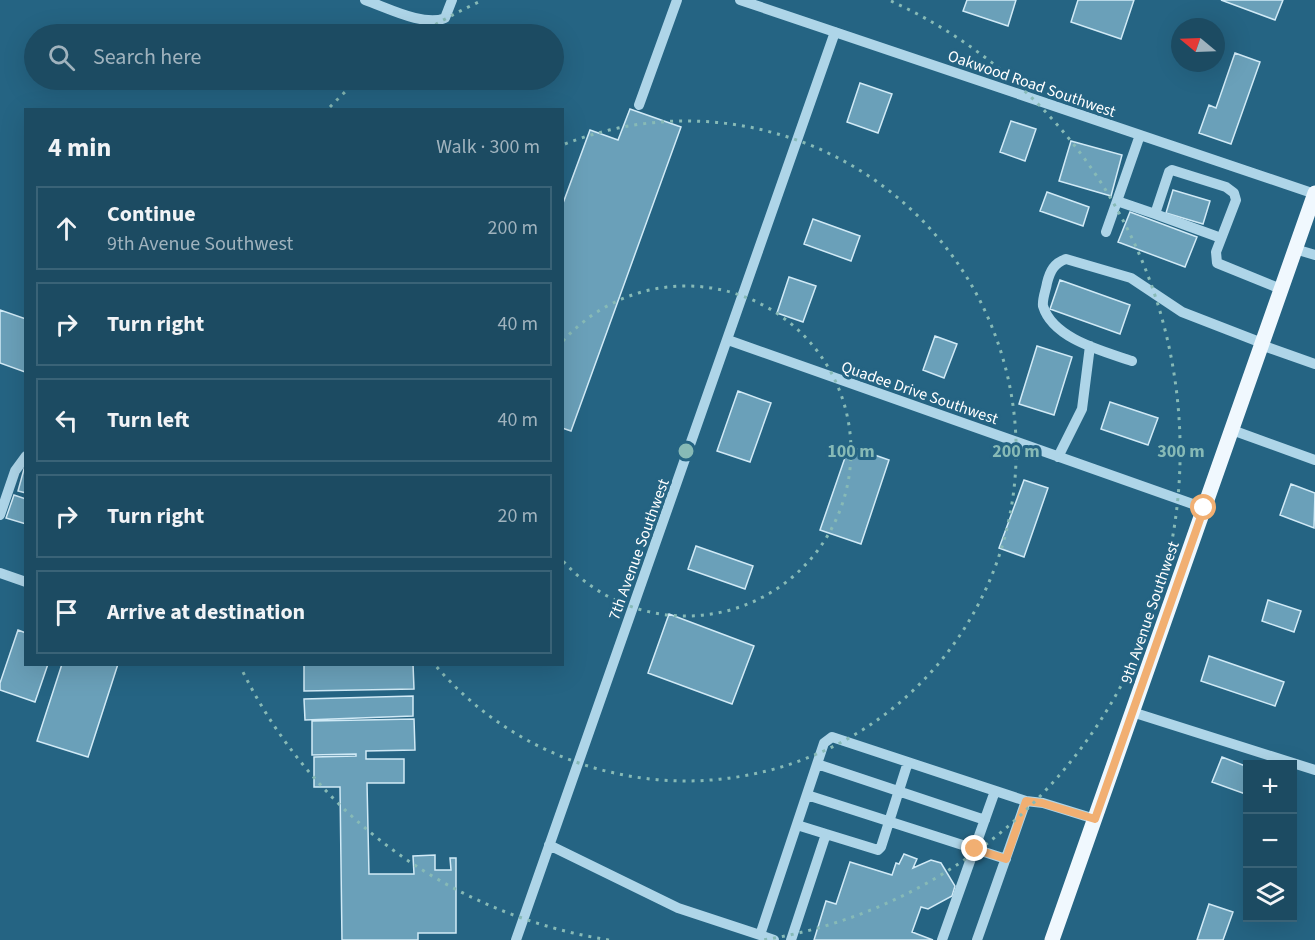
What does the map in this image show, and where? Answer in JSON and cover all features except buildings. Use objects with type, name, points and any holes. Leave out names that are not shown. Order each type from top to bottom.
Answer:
[{"type":"main road","name":"9th Avenue Southwest","points":[[1052,940],[1315,194]]},
{"type":"street","points":[[365,0],[421,20],[439,21],[445,18],[452,0]]},
{"type":"street","points":[[639,105],[677,0]]},
{"type":"street","name":"Oakwood Road Southwest","points":[[740,0],[1315,194]]},
{"type":"street","name":"7th Avenue Southwest","points":[[516,940],[835,32]]},
{"type":"street","points":[[1106,232],[1140,135]]},
{"type":"street","points":[[1155,214],[1169,172],[1172,170],[1226,187],[1234,193],[1236,200],[1216,252],[1217,263],[1281,289]]},
{"type":"street","points":[[1117,201],[1221,238]]},
{"type":"street","points":[[1295,249],[1315,255]]},
{"type":"street","points":[[1132,361],[1080,342],[1051,322],[1042,303],[1050,273],[1058,261],[1066,259],[1131,278],[1182,312],[1315,364]]},
{"type":"street","name":"Quadee Drive Southwest","points":[[728,340],[1204,508]]},
{"type":"street","points":[[1058,457],[1082,409],[1089,346]]},
{"type":"street","points":[[1232,430],[1315,460]]},
{"type":"street","points":[[0,515],[15,471],[24,459]]},
{"type":"street","points":[[0,573],[24,581]]},
{"type":"street","points":[[1132,712],[1315,770]]},
{"type":"street","points":[[760,935],[824,743],[832,737],[1026,801],[1042,803],[1095,819]]},
{"type":"street","points":[[797,825],[878,850],[908,762]]},
{"type":"street","points":[[818,764],[985,820]]},
{"type":"street","points":[[942,940],[995,790]]},
{"type":"street","points":[[807,795],[1006,859]]},
{"type":"street","points":[[977,940],[1026,801]]},
{"type":"street","points":[[791,940],[826,834]]},
{"type":"street","points":[[549,845],[678,908],[774,940]]},
{"type":"route","points":[[975,849],[1006,859],[1026,801],[1042,803],[1095,819],[1204,508]]}]
